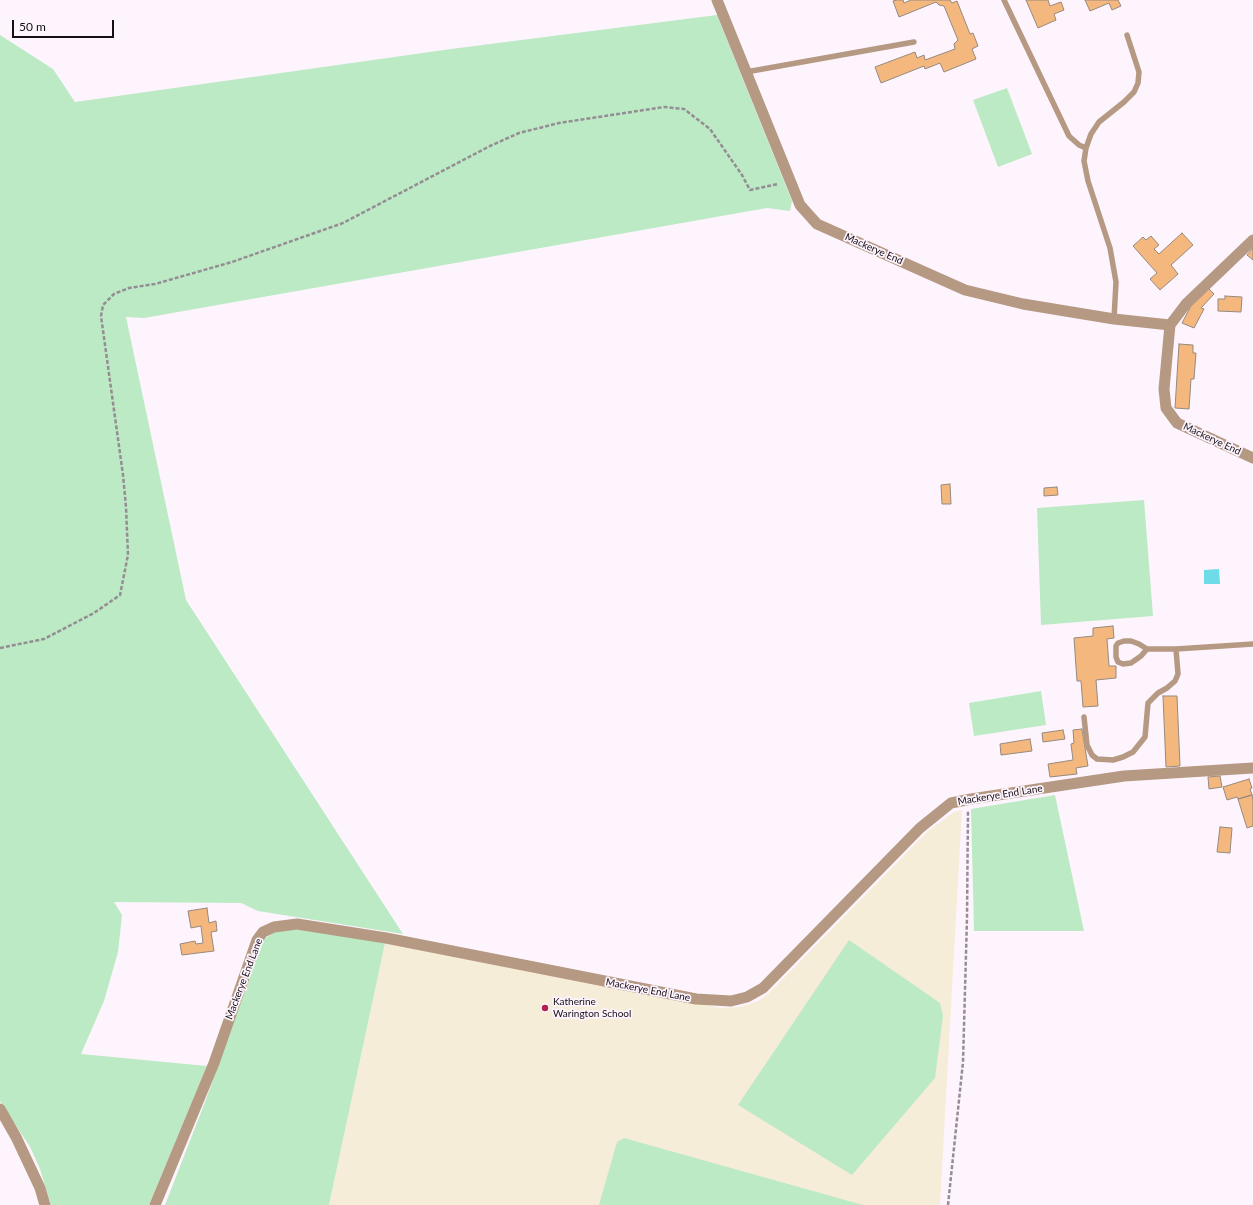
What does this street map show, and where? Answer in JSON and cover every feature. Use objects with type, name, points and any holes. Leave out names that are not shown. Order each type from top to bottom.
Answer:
[{"type":"street","name":"Mackerye End","points":[[717,0],[800,205],[817,224],[965,290],[1023,304],[1114,319],[1170,325],[1164,389],[1166,408],[1177,423],[1253,458]]},
{"type":"street","points":[[1170,325],[1186,304],[1253,240]]},
{"type":"street","name":"Mackerye End Lane","points":[[155,1205],[214,1063],[257,940],[263,932],[274,927],[297,924],[386,938],[696,999],[731,1001],[747,998],[763,988],[920,828],[951,803],[1124,776],[1253,768]]},
{"type":"street","points":[[0,1109],[16,1137],[40,1188],[45,1205]]},
{"type":"lane","points":[[1004,0],[1069,136],[1086,148]]},
{"type":"lane","points":[[1114,319],[1116,282],[1110,248],[1088,181],[1084,161],[1086,148],[1091,134],[1099,122],[1134,92],[1138,83],[1139,72],[1127,35]]},
{"type":"lane","points":[[746,72],[914,42]]},
{"type":"lane","points":[[1147,649],[1141,656],[1131,663],[1123,664],[1118,662],[1116,657],[1116,646],[1118,643],[1124,641],[1131,641],[1147,649],[1176,649],[1253,644]]},
{"type":"lane","points":[[1084,716],[1087,745],[1092,755],[1097,760],[1113,760],[1123,758],[1133,752],[1145,737],[1148,703],[1158,693],[1167,688],[1175,680],[1178,674],[1176,649]]},
{"type":"path","points":[[0,648],[44,639],[94,614],[120,595],[128,555],[124,475],[101,316],[103,305],[114,294],[129,288],[155,284],[232,262],[343,223],[490,146],[520,133],[559,123],[664,107],[684,109],[710,129],[742,175],[750,190],[790,181]]},
{"type":"path","points":[[948,1205],[963,1062],[968,812],[971,799]]},
{"type":"shaded area","name":"Katherine Warington School","points":[[962,810],[940,1205],[329,1205],[385,943],[721,1008],[740,1007],[758,1001],[769,993],[928,831],[954,812]]},
{"type":"green space","points":[[717,15],[792,201],[790,211],[767,208],[144,318],[126,317],[186,600],[403,934],[258,911],[241,903],[114,902],[122,915],[118,952],[104,1001],[81,1054],[207,1066],[149,1205],[51,1205],[40,1169],[30,1147],[0,1101],[0,35],[53,69],[75,102],[451,49]]},
{"type":"green space","points":[[1007,88],[1032,154],[998,167],[973,100]]},
{"type":"green space","points":[[1144,500],[1153,616],[1041,625],[1037,508]]},
{"type":"green space","points":[[1041,691],[1046,725],[974,736],[969,703]]},
{"type":"green space","points":[[1055,795],[1084,931],[974,931],[971,809]]},
{"type":"green space","points":[[285,930],[306,930],[385,943],[329,1205],[165,1205],[205,1102],[263,940],[273,933]]},
{"type":"green space","points":[[849,940],[940,1003],[943,1016],[935,1078],[852,1175],[738,1105]]},
{"type":"green space","points":[[624,1138],[863,1205],[599,1205],[617,1142]]},
{"type":"water","points":[[1219,569],[1220,584],[1204,584],[1204,570]]},
{"type":"building","points":[[903,0],[904,3],[911,0],[950,0],[952,3],[957,1],[970,34],[973,33],[978,46],[972,49],[976,59],[944,72],[940,63],[925,69],[924,66],[881,83],[875,67],[915,52],[917,58],[924,55],[925,60],[955,49],[954,44],[958,40],[944,6],[939,5],[936,2],[899,17],[893,1]]},
{"type":"building","points":[[1026,0],[1048,0],[1050,6],[1061,2],[1064,10],[1054,14],[1056,20],[1038,28]]},
{"type":"building","points":[[1085,0],[1118,0],[1121,6],[1112,10],[1109,3],[1090,11]]},
{"type":"building","points":[[1182,233],[1193,245],[1171,265],[1178,274],[1160,290],[1150,279],[1157,273],[1133,246],[1143,237],[1146,240],[1151,236],[1159,245],[1154,249],[1159,254]]},
{"type":"building","points":[[1253,248],[1253,260],[1247,255]]},
{"type":"building","points":[[1208,288],[1214,294],[1201,308],[1204,309],[1194,328],[1182,323],[1192,304]]},
{"type":"building","points":[[1225,296],[1242,297],[1241,312],[1218,311],[1218,299],[1225,299]]},
{"type":"building","points":[[1179,344],[1193,345],[1193,353],[1196,353],[1194,379],[1191,379],[1189,409],[1175,408]]},
{"type":"building","points":[[950,484],[951,504],[942,504],[941,485]]},
{"type":"building","points":[[1057,487],[1058,495],[1044,496],[1044,488]]},
{"type":"building","points":[[1113,626],[1114,638],[1107,639],[1109,666],[1116,666],[1116,678],[1096,680],[1098,706],[1083,707],[1081,681],[1077,681],[1074,638],[1093,636],[1093,628]]},
{"type":"building","points":[[1163,696],[1177,696],[1180,766],[1166,767]]},
{"type":"building","points":[[1082,729],[1088,766],[1076,768],[1077,774],[1050,777],[1048,764],[1073,760],[1071,744],[1074,743],[1073,730]]},
{"type":"building","points":[[1063,730],[1065,739],[1043,742],[1042,733]]},
{"type":"building","points":[[1030,739],[1032,751],[1001,755],[1000,744]]},
{"type":"building","points":[[1220,776],[1222,787],[1209,789],[1208,777]]},
{"type":"building","points":[[1249,779],[1252,788],[1250,789],[1252,795],[1227,800],[1223,787]]},
{"type":"building","points":[[1252,795],[1253,826],[1247,828],[1238,799]]},
{"type":"building","points":[[1220,827],[1232,828],[1230,853],[1217,852]]},
{"type":"building","points":[[207,908],[209,923],[216,921],[217,931],[211,932],[214,951],[182,955],[180,944],[195,941],[196,944],[203,943],[201,926],[191,928],[188,911]]},
{"type":"place","name":"Katherine Warington School","points":[[545,1008]]}]
